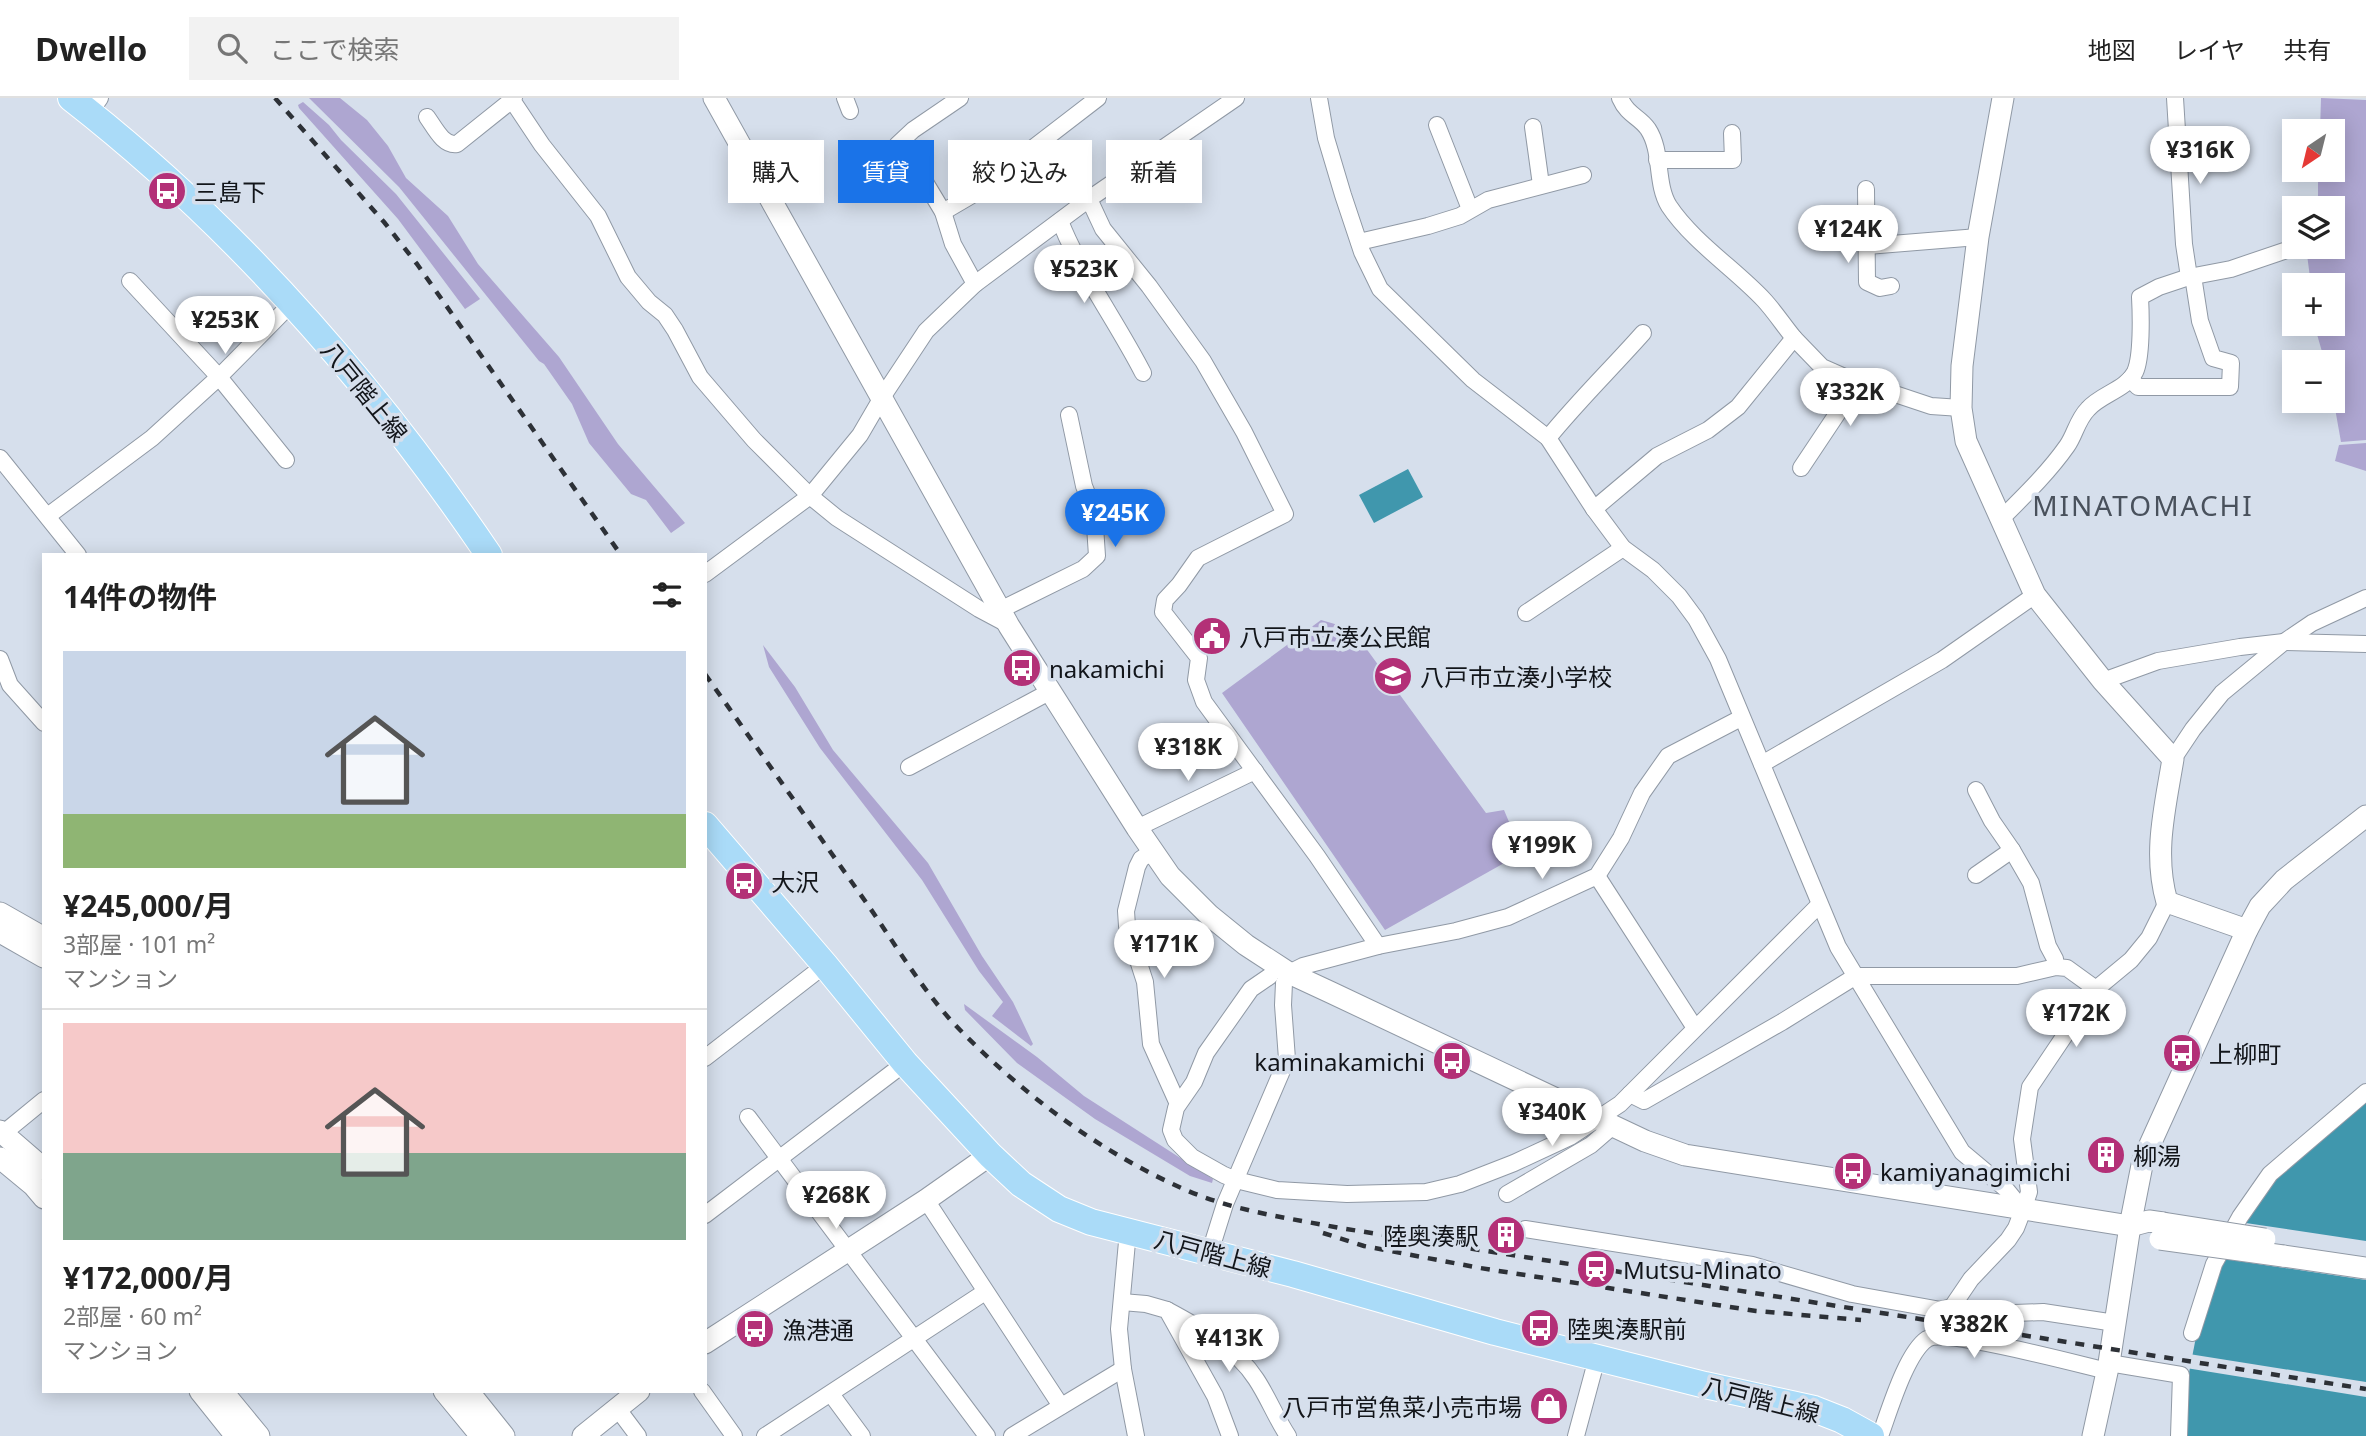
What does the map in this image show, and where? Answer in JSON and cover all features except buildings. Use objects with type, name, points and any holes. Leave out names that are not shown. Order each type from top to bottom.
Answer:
[{"type":"main road","name":"八戸階上線","points":[[87,103],[195,204],[292,303],[402,436],[488,553]]},
{"type":"main road","name":"八戸階上線","points":[[708,834],[825,965],[905,1063],[990,1155],[1021,1184],[1059,1209],[1091,1222],[1210,1252],[1495,1332],[1814,1409],[1871,1436]]},
{"type":"street","points":[[715,98],[1005,618],[1137,828],[1170,876],[1209,915],[1280,974],[1646,1141],[1685,1155],[2130,1226],[2147,1237],[2162,1231],[2366,1254]]},
{"type":"street","points":[[960,98],[897,145],[922,177],[943,212],[953,244],[975,284]]},
{"type":"street","points":[[943,212],[972,195],[1098,98]]},
{"type":"street","points":[[1092,196],[1236,98]]},
{"type":"street","points":[[1319,98],[1326,138],[1359,242],[1380,289],[1473,380],[1548,438],[1623,548],[1653,570],[1679,596],[1696,619],[1718,659],[1838,947],[1962,1152],[2005,1188],[2023,1210]]},
{"type":"street","points":[[1620,98],[1628,112],[1647,127],[1654,140],[1664,195],[1669,206],[1690,230],[1765,301],[1794,338],[1822,367],[1931,406],[1961,408]]},
{"type":"street","points":[[2003,98],[1978,237],[1962,366],[1961,408],[1966,441],[2035,595],[2103,681],[2173,760]]},
{"type":"street","points":[[2130,379],[2138,387],[2230,387],[2231,363],[2213,358],[2200,321],[2184,244],[2175,98]]},
{"type":"street","points":[[427,117],[446,143],[457,144],[513,99],[561,170],[598,216],[628,277],[649,302],[665,315],[707,386],[740,425],[810,496],[837,518],[979,609],[1005,618]]},
{"type":"street","points":[[1437,125],[1470,209]]},
{"type":"street","points":[[1533,127],[1541,186]]},
{"type":"street","points":[[1657,160],[1733,160],[1732,134]]},
{"type":"street","points":[[1359,242],[1428,226],[1460,216],[1488,200],[1583,175]]},
{"type":"street","points":[[1866,189],[1867,282],[1880,288],[1891,286]]},
{"type":"street","points":[[707,573],[810,496],[860,435],[926,331],[975,284],[1083,203]]},
{"type":"street","points":[[1090,203],[1103,229],[1149,286],[1203,361],[1244,432],[1285,514],[1198,558],[1165,600],[1163,612],[1199,658],[1196,680],[1204,702],[1378,946]]},
{"type":"street","points":[[1060,221],[1076,256],[1143,373]]},
{"type":"street","points":[[1867,246],[1978,237]]},
{"type":"street","points":[[2001,519],[2062,453],[2088,408],[2130,379],[2136,371],[2141,324],[2140,297],[2159,287],[2231,269],[2282,252]]},
{"type":"street","points":[[130,281],[219,377],[286,460]]},
{"type":"street","points":[[48,516],[152,438],[219,377],[292,303]]},
{"type":"street","points":[[1548,438],[1580,398],[1605,376],[1643,333]]},
{"type":"street","points":[[1594,509],[1657,456],[1708,430],[1738,407],[1794,338]]},
{"type":"street","points":[[1801,468],[1841,408],[1832,388],[1832,372]]},
{"type":"street","points":[[1005,618],[1083,569],[1097,556],[1094,511],[1084,486],[1069,415]]},
{"type":"street","points":[[1,462],[76,553]]},
{"type":"street","points":[[1526,613],[1623,548]]},
{"type":"street","points":[[1762,764],[1942,660],[2035,595]]},
{"type":"street","points":[[1952,1307],[1971,1279],[2008,1240],[2023,1210],[2029,1192],[2022,1139],[2030,1087],[2096,989],[2131,960],[2149,938],[2167,902],[2161,880],[2159,848],[2173,760],[2193,729],[2222,693],[2284,642],[2312,623],[2366,598]]},
{"type":"street","points":[[2103,681],[2158,661],[2284,642],[2366,644]]},
{"type":"street","points":[[0,659],[10,685],[42,721]]},
{"type":"street","points":[[909,767],[1051,691]]},
{"type":"street","points":[[1606,1122],[1460,1184],[1426,1192],[1347,1194],[1291,1191],[1236,1181],[1192,1157],[1175,1140],[1171,1130],[1178,1104],[1194,1082],[1206,1054],[1251,989],[1303,965],[1508,918],[1597,876],[1621,838],[1642,793],[1668,756],[1741,718]]},
{"type":"street","points":[[1137,828],[1255,771]]},
{"type":"street","points":[[1976,790],[2031,883],[2056,967]]},
{"type":"street","points":[[2094,1436],[2109,1367],[2130,1226],[2143,1160],[2260,906],[2284,880],[2366,816]]},
{"type":"street","points":[[1976,874],[2012,850]]},
{"type":"street","points":[[1153,851],[1141,859],[1137,867],[1126,911],[1127,926],[1145,982],[1151,1044],[1178,1104]]},
{"type":"street","points":[[1597,876],[1695,1028]]},
{"type":"street","points":[[2167,902],[2247,930]]},
{"type":"street","points":[[1507,1194],[1591,1145],[1630,1094],[1819,905]]},
{"type":"street","points":[[0,914],[42,937]]},
{"type":"street","points":[[0,932],[42,956]]},
{"type":"street","points":[[707,1056],[825,965]]},
{"type":"street","points":[[1630,1094],[1644,1101],[1856,976],[2017,976],[2056,967],[2067,968],[2096,989]]},
{"type":"street","points":[[1210,1252],[1225,1204],[1287,1059],[1284,983],[1280,974]]},
{"type":"street","points":[[707,1214],[905,1063]]},
{"type":"street","points":[[2192,1334],[2214,1264],[2240,1217],[2270,1174],[2366,1092]]},
{"type":"street","points":[[42,1102],[1,1134],[42,1167]]},
{"type":"street","points":[[748,1117],[987,1436]]},
{"type":"street","points":[[707,1342],[926,1200],[990,1155]]},
{"type":"street","points":[[0,1158],[42,1196]]},
{"type":"street","points":[[926,1200],[1060,1406]]},
{"type":"street","points":[[1525,1229],[1752,1265],[1852,1294],[1928,1308],[1941,1310],[1952,1307],[1988,1314],[2043,1312],[2115,1323]]},
{"type":"street","points":[[1128,1231],[1119,1329],[1123,1369],[1136,1436]]},
{"type":"street","points":[[2162,1231],[2366,1268]]},
{"type":"street","points":[[765,1436],[985,1292]]},
{"type":"street","points":[[1122,1302],[1146,1304],[1167,1310],[1188,1321],[1240,1358],[1256,1379],[1288,1436]]},
{"type":"street","points":[[1167,1310],[1215,1396],[1230,1436]]},
{"type":"street","points":[[1880,1436],[1909,1362],[1927,1339],[1935,1337],[1979,1342],[2109,1367],[2180,1375],[2179,1436]]},
{"type":"street","points":[[1576,1436],[1597,1358]]},
{"type":"street","points":[[1012,1436],[1123,1369]]},
{"type":"street","points":[[202,1393],[236,1436]]},
{"type":"street","points":[[224,1393],[259,1436]]},
{"type":"street","points":[[446,1393],[481,1436]]},
{"type":"street","points":[[470,1393],[505,1436]]},
{"type":"street","points":[[583,1436],[636,1393]]},
{"type":"street","points":[[703,1393],[734,1436]]},
{"type":"street","points":[[831,1394],[862,1436]]},
{"type":"street","points":[[617,1408],[638,1436]]},
{"type":"shaded area","points":[[309,98],[340,98],[367,120],[388,146],[406,178],[448,216],[478,264],[559,357],[618,444],[685,523],[671,533],[646,500],[631,494],[589,443],[572,404],[544,364],[399,187]]},
{"type":"shaded area","points":[[2321,98],[2366,100],[2366,440],[2341,442],[2336,413],[2345,413],[2345,350],[2322,350],[2317,336],[2345,336],[2345,273],[2309,273],[2308,259],[2345,259],[2345,196],[2318,196],[2318,182],[2345,182],[2345,119],[2320,119]]},
{"type":"shaded area","points":[[303,102],[396,194],[480,299],[465,309],[398,219],[299,108],[298,105]]},
{"type":"shaded area","points":[[2366,443],[2366,471],[2335,461],[2339,445]]},
{"type":"shaded area","points":[[1321,620],[1352,629],[1486,813],[1504,810],[1522,853],[1385,930],[1222,693]]},
{"type":"shaded area","points":[[763,645],[795,687],[833,750],[928,863],[982,956],[1013,1002],[1033,1044],[1031,1046],[992,1016],[1003,1002],[979,971],[922,880],[820,748],[769,667]]},
{"type":"shaded area","points":[[964,1004],[1037,1057],[1084,1096],[1213,1179],[1212,1183],[1190,1176],[1095,1119],[1017,1063],[965,1010]]},
{"type":"water","points":[[1408,469],[1423,497],[1374,523],[1359,495]]},
{"type":"water","points":[[2366,1101],[2366,1436],[2184,1436],[2188,1378],[2196,1337],[2217,1268],[2273,1177]]},
{"type":"pier","points":[[2239,1222],[2366,1241],[2366,1280],[2218,1258]]},
{"type":"pier","points":[[2189,1354],[2366,1382],[2366,1397],[2186,1368]]},
{"type":"railway","points":[[275,98],[384,222],[417,264],[620,553]]},
{"type":"railway","points":[[707,677],[913,972],[962,1032],[1012,1079],[1066,1122],[1125,1159],[1186,1190],[1242,1209],[1340,1228],[2366,1389]]},
{"type":"railway","points":[[1323,1233],[1364,1246],[1480,1268],[1756,1311],[1861,1320]]},
{"type":"place","name":"三島下","points":[[167,191]]},
{"type":"place","name":"八戸市立湊公民館","points":[[1212,636]]},
{"type":"place","name":"nakamichi","points":[[1022,668]]},
{"type":"place","name":"八戸市立湊小学校","points":[[1393,676]]},
{"type":"place","name":"大沢","points":[[744,881]]},
{"type":"place","name":"上柳町","points":[[2182,1053]]},
{"type":"place","name":"kaminakamichi","points":[[1452,1061]]},
{"type":"place","name":"柳湯","points":[[2106,1155]]},
{"type":"place","name":"kamiyanagimichi","points":[[1853,1171]]},
{"type":"place","name":"陸奥湊駅","points":[[1506,1235]]},
{"type":"place","name":"Mutsu-Minato","points":[[1596,1269]]},
{"type":"place","name":"陸奥湊駅前","points":[[1540,1328]]},
{"type":"place","name":"漁港通","points":[[755,1329]]},
{"type":"place","name":"八戸市営魚菜小売市場","points":[[1549,1406]]},
{"type":"district","name":"MINATOMACHI","points":[[2143,505]]}]
